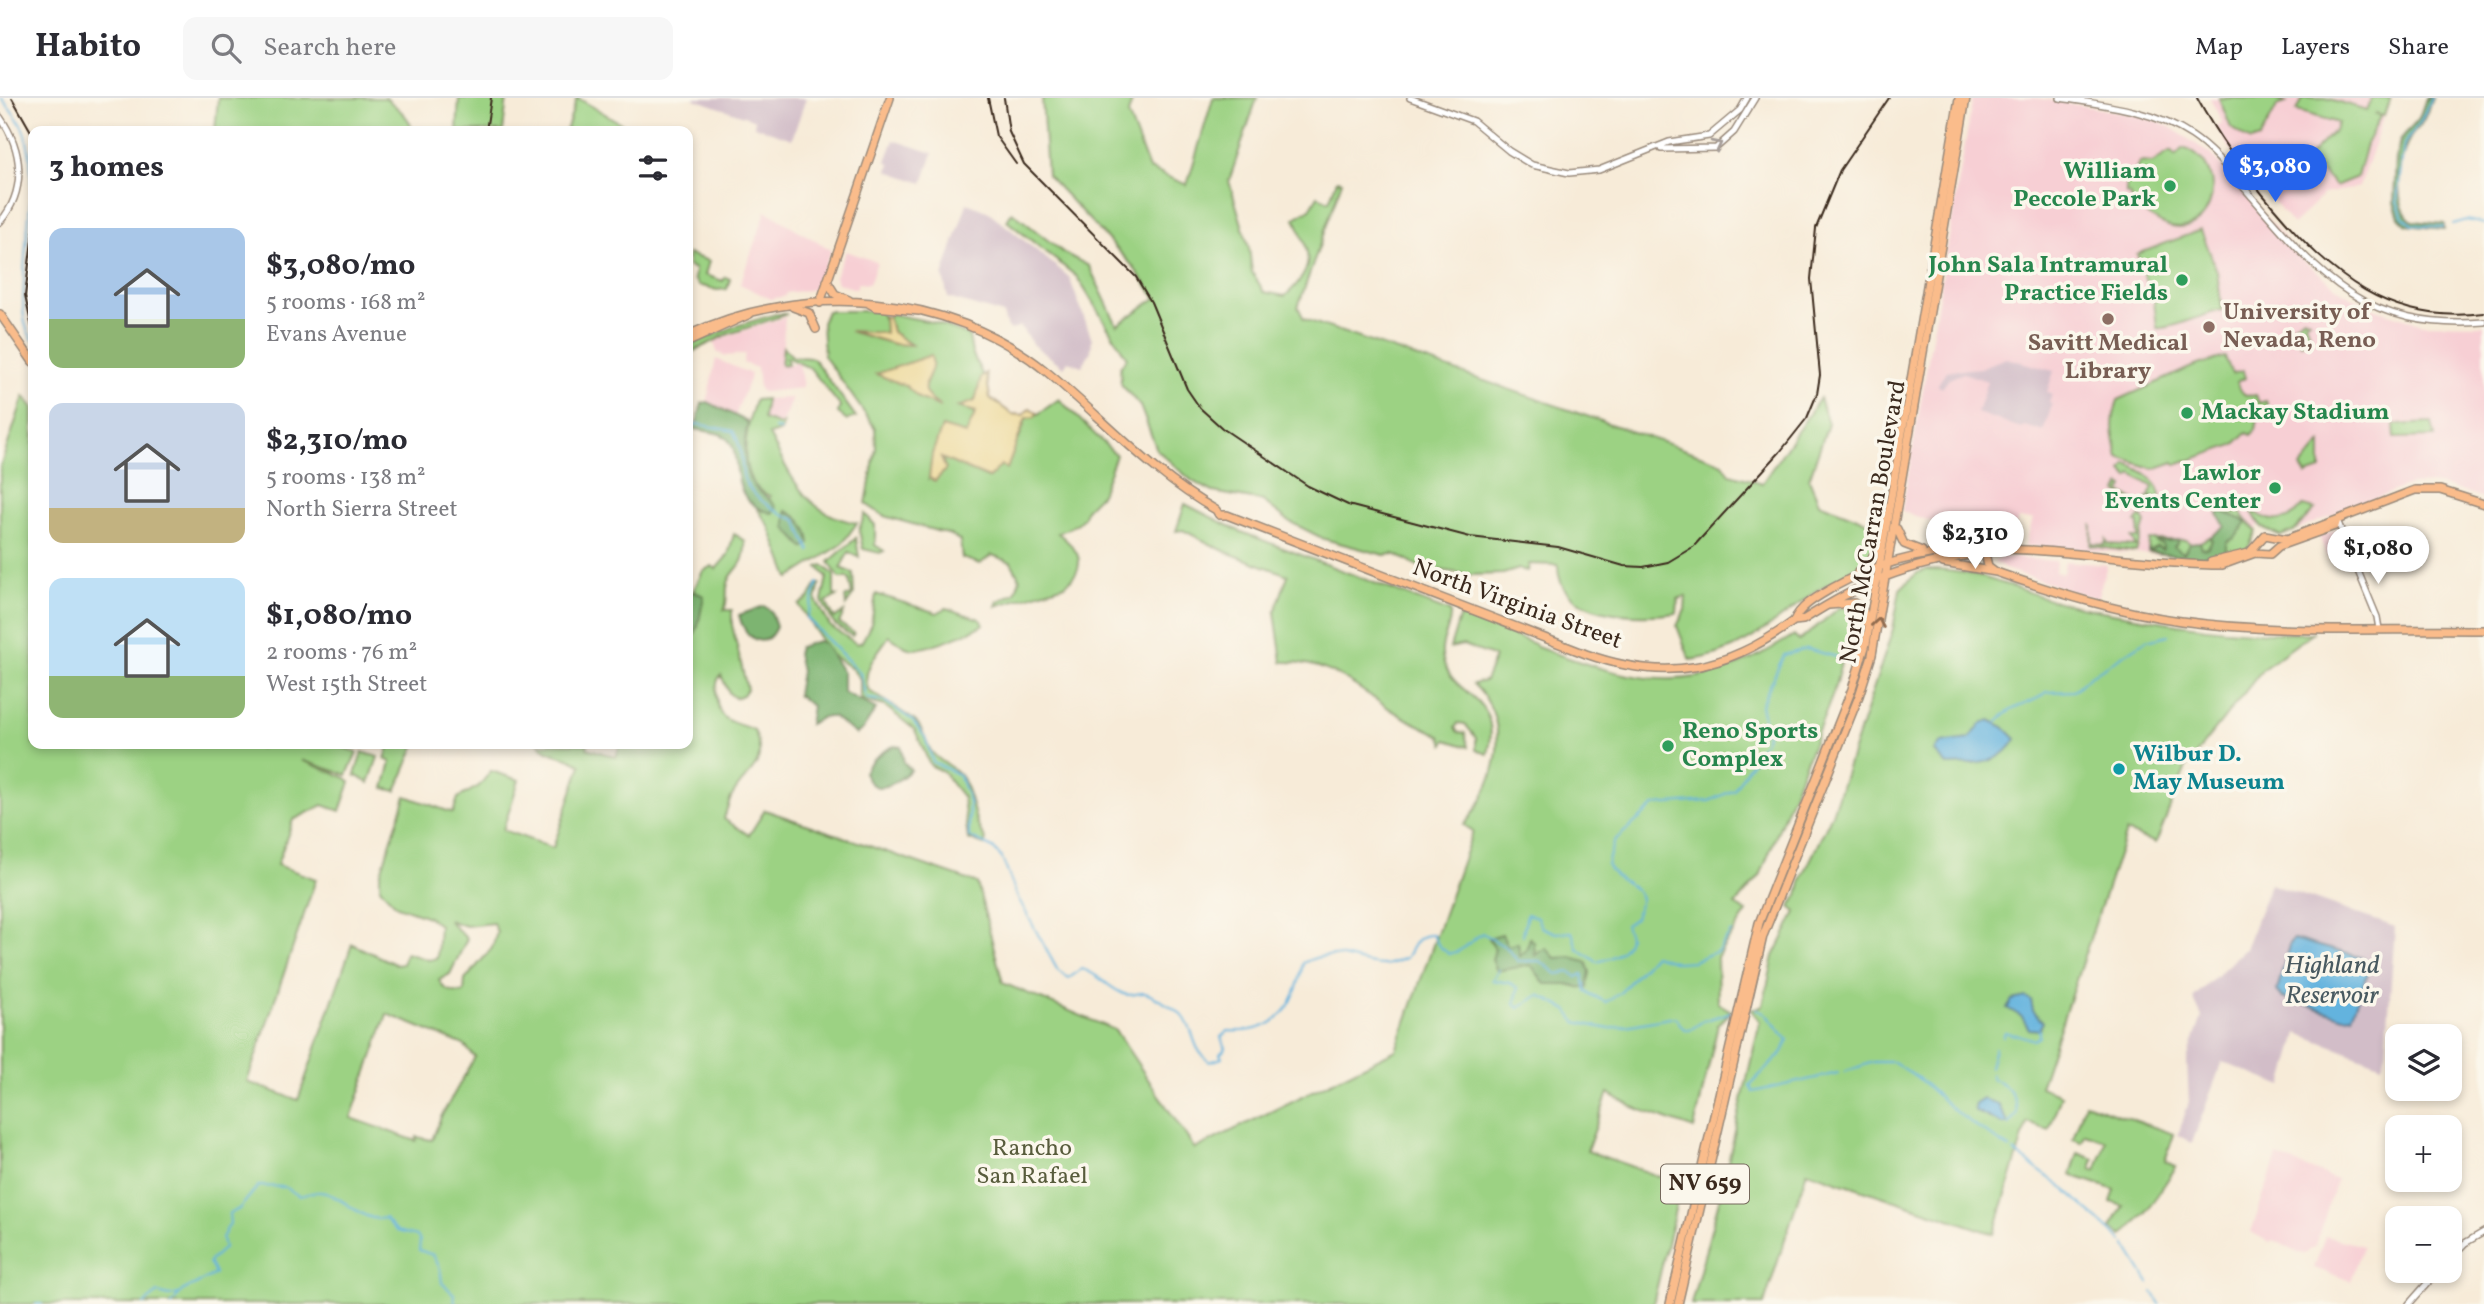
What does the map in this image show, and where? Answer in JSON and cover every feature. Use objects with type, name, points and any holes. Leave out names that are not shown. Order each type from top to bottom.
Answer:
[{"type":"main road","points":[[820,303],[890,98]]},
{"type":"main road","name":"North McCarran Boulevard","points":[[1671,1304],[1677,1290],[1735,1039],[1759,923],[1866,676],[1889,562],[1892,517],[1957,98]]},
{"type":"main road","name":"North McCarran Boulevard","points":[[1892,517],[1966,98]]},
{"type":"main road","points":[[827,281],[835,294],[855,302]]},
{"type":"main road","name":"North Virginia Street","points":[[693,340],[750,314],[820,303],[868,303],[875,307],[919,311],[976,330],[1026,357],[1168,478],[1216,510],[1222,510],[1227,515],[1586,654],[1625,666],[1667,669],[1720,663],[1759,646],[1794,621],[1799,611],[1848,579],[1889,562],[1931,551],[1963,548],[2229,564],[2263,553]]},
{"type":"main road","points":[[789,306],[809,313],[817,329]]},
{"type":"main road","points":[[0,314],[28,355]]},
{"type":"main road","name":"North Virginia Street","points":[[693,333],[727,318],[750,314]]},
{"type":"main road","points":[[2337,520],[2335,526],[2276,549],[2270,554],[2263,553],[2258,544],[2265,535],[2287,539],[2337,520],[2420,489],[2440,490],[2484,504]]},
{"type":"main road","points":[[1848,579],[1871,560],[1890,535],[1892,517]]},
{"type":"main road","points":[[1979,534],[2013,551]]},
{"type":"main road","points":[[1890,535],[1912,549],[1931,551]]},
{"type":"main road","name":"North McCarran Boulevard","points":[[1785,867],[1852,689],[1866,644],[1877,578],[1890,535]]},
{"type":"main road","points":[[2274,538],[2276,549]]},
{"type":"main road","name":"North Virginia Street","points":[[2210,563],[2249,553],[2258,544]]},
{"type":"main road","points":[[1984,549],[1988,566],[1996,572],[2106,607],[2182,622],[2238,627],[2484,630]]},
{"type":"main road","name":"North Virginia Street","points":[[1794,621],[1803,620],[1822,607],[1887,574],[1976,554],[1984,549]]},
{"type":"main road","points":[[1931,562],[1960,564],[1989,573],[1996,572]]},
{"type":"main road","points":[[1822,607],[1844,601],[1857,605],[1866,617],[1866,644]]},
{"type":"main road","name":"North McCarran Boulevard","points":[[1677,1290],[1678,1304]]},
{"type":"street","points":[[1410,98],[1473,121],[1517,156],[1550,171],[1578,173],[1599,170],[1658,149],[1669,142],[1709,136],[1740,110],[1747,98]]},
{"type":"street","points":[[1658,149],[1716,148],[1734,132],[1755,98]]},
{"type":"street","points":[[2060,98],[2148,116],[2190,135],[2214,155],[2311,265],[2358,299],[2424,321],[2484,322]]},
{"type":"street","points":[[0,117],[13,141],[20,177],[15,199],[0,222]]},
{"type":"street","points":[[2337,520],[2377,617],[2379,629]]},
{"type":"street","points":[[2462,1246],[2484,1232]]},
{"type":"street","points":[[2409,1304],[2428,1283]]},
{"type":"shaded area","points":[[692,98],[806,98],[792,139],[754,126],[755,120]]},
{"type":"shaded area","name":"University of Nevada, Reno","points":[[1973,98],[2036,98],[2137,115],[2167,125],[2211,154],[2302,259],[2341,291],[2370,307],[2423,324],[2484,325],[2484,498],[2438,484],[2409,485],[2281,536],[2258,525],[2250,548],[2207,558],[2025,546],[2033,519],[2018,519],[2013,532],[1983,531],[1970,527],[1955,530],[1902,511]]},
{"type":"shaded area","points":[[2210,98],[2390,98],[2359,187],[2324,194],[2293,225],[2227,144],[2217,128],[2222,122]]},
{"type":"shaded area","points":[[894,140],[933,153],[923,183],[888,171],[890,163],[886,161]]},
{"type":"shaded area","points":[[967,203],[989,212],[1069,277],[1092,339],[1091,351],[1082,366],[1068,361],[1064,367],[1033,345],[1020,326],[1012,330],[1007,328],[1003,314],[948,298],[943,276]]},
{"type":"shaded area","points":[[766,211],[831,250],[816,289],[786,293],[785,296],[771,299],[740,284]]},
{"type":"shaded area","points":[[846,251],[877,262],[869,284],[858,283],[856,289],[838,283],[835,276]]},
{"type":"shaded area","points":[[785,317],[781,365],[799,363],[803,388],[763,392],[759,389],[757,368],[743,363],[745,354],[725,356],[717,352],[714,341]]},
{"type":"shaded area","points":[[2006,358],[2054,371],[2047,392],[2052,394],[2049,403],[2052,405],[2043,432],[2026,426],[2021,428],[1977,413],[1987,381],[1963,373],[1949,379],[1942,388],[1937,386],[1946,371],[1980,368]]},
{"type":"shaded area","points":[[716,359],[751,374],[735,416],[707,400]]},
{"type":"shaded area","points":[[792,398],[781,425],[762,419],[766,399]]},
{"type":"shaded area","points":[[2337,530],[2345,549],[2327,557],[2319,536]]},
{"type":"shaded area","points":[[2003,557],[2056,561],[2055,572],[2063,573],[2065,561],[2107,565],[2097,599],[2005,569],[1994,562]]},
{"type":"shaded area","points":[[2270,884],[2395,927],[2388,1024],[2385,1024],[2385,1055],[2382,1065],[2298,1033],[2283,1086],[2222,1062],[2192,1143],[2178,1135],[2189,1102],[2187,1060],[2202,1017],[2193,998],[2245,949]]},
{"type":"shaded area","points":[[2277,1156],[2337,1180],[2315,1246],[2305,1254],[2274,1240],[2269,1242],[2251,1232]]},
{"type":"shaded area","points":[[2325,1236],[2363,1246],[2351,1281],[2314,1268]]},
{"type":"green space","points":[[218,98],[386,98],[406,117],[411,126],[215,126]]},
{"type":"green space","points":[[459,98],[507,98],[504,126],[457,126]]},
{"type":"green space","points":[[577,98],[625,126],[568,126]]},
{"type":"green space","points":[[1042,98],[1133,98],[1128,114],[1149,169],[1187,185],[1213,98],[1257,98],[1229,181],[1249,248],[1252,272],[1264,292],[1285,296],[1302,277],[1308,260],[1307,251],[1295,218],[1310,209],[1318,196],[1329,201],[1337,180],[1342,181],[1298,307],[1304,319],[1712,459],[1723,464],[1730,474],[1762,483],[1820,398],[1828,424],[1809,479],[1819,503],[1878,526],[1873,551],[1858,568],[1816,591],[1758,635],[1726,651],[1690,660],[1677,626],[1685,610],[1686,596],[1678,599],[1677,613],[1642,615],[1602,611],[1571,596],[1561,582],[1558,565],[1529,564],[1528,571],[1519,569],[1503,574],[1471,575],[1420,567],[1394,554],[1384,555],[1324,539],[1290,522],[1263,501],[1213,492],[1192,481],[1157,450],[1140,406],[1121,384],[1120,367],[1127,358],[1077,277],[1007,221],[1012,212],[1064,253],[1089,266],[1117,325],[1156,298],[1131,264],[1047,175]]},
{"type":"green space","points":[[2219,98],[2273,98],[2286,103],[2277,106],[2260,138],[2251,141],[2231,128]]},
{"type":"green space","points":[[2303,98],[2326,98],[2367,110],[2372,98],[2390,98],[2384,116],[2375,114],[2380,117],[2366,144],[2357,177],[2335,186],[2309,156],[2335,130],[2338,123],[2297,111]]},
{"type":"green space","points":[[2426,98],[2432,98],[2423,121],[2409,139],[2402,161],[2400,195],[2406,214],[2412,221],[2444,224],[2444,229],[2407,225],[2399,217],[2394,202],[2396,157],[2400,140],[2419,118]]},
{"type":"green space","name":"William Peccole Park","points":[[2183,148],[2200,158],[2209,172],[2212,188],[2209,204],[2202,218],[2189,226],[2173,227],[2140,209],[2129,194],[2126,194],[2126,181],[2130,181],[2140,162],[2152,163],[2171,151],[2175,156]]},
{"type":"green space","name":"John Sala Intramural Practice Fields","points":[[2201,230],[2217,271],[2222,310],[2157,328],[2154,300],[2137,254]]},
{"type":"green space","points":[[693,256],[709,261],[705,275],[723,281],[725,277],[730,279],[727,289],[717,290],[698,285],[694,279]]},
{"type":"green space","points":[[827,311],[880,311],[885,322],[885,334],[852,332],[894,344],[910,344],[892,332],[888,316],[892,314],[937,323],[969,336],[972,353],[983,376],[975,401],[960,408],[976,412],[966,435],[942,427],[929,478],[944,464],[940,457],[988,478],[1019,439],[1026,418],[1034,417],[1059,399],[1116,455],[1101,494],[1086,509],[1080,521],[1058,533],[1076,551],[1079,564],[1073,578],[1065,585],[996,606],[998,601],[1015,593],[1020,579],[1011,562],[992,555],[980,564],[962,558],[960,541],[951,535],[884,516],[866,504],[876,448],[875,428],[824,356],[822,323]]},
{"type":"green space","points":[[776,314],[787,314],[726,335],[693,352],[693,344],[733,327]]},
{"type":"green space","points":[[2304,317],[2309,320],[2305,322],[2311,340],[2301,344],[2297,333],[2282,339],[2281,334]]},
{"type":"green space","points":[[783,347],[793,357],[813,358],[856,417],[847,420],[838,413],[840,406],[810,368],[786,357],[788,364],[781,365]]},
{"type":"green space","name":"Mackay Stadium","points":[[2225,357],[2232,374],[2243,371],[2245,378],[2237,382],[2242,391],[2249,396],[2256,395],[2259,403],[2266,401],[2268,406],[2259,412],[2256,430],[2251,435],[2247,432],[2234,445],[2176,465],[2174,462],[2154,469],[2118,457],[2113,429],[2118,400],[2194,366]]},
{"type":"green space","name":"Rancho San Rafael","points":[[24,396],[28,401],[28,749],[348,749],[357,752],[347,775],[301,760],[350,782],[340,811],[323,805],[293,820],[277,865],[316,879],[247,1082],[298,1100],[352,944],[397,965],[402,964],[406,953],[429,960],[437,958],[439,925],[428,917],[397,906],[380,888],[380,875],[406,796],[453,813],[458,798],[479,786],[491,771],[519,780],[503,830],[553,848],[581,765],[545,749],[590,749],[616,757],[618,749],[693,749],[693,636],[698,626],[696,592],[693,591],[703,571],[712,566],[716,569],[728,555],[734,534],[745,541],[745,551],[741,563],[728,581],[724,610],[732,610],[732,625],[747,689],[743,695],[735,698],[729,693],[721,675],[716,697],[719,710],[726,719],[754,730],[759,753],[754,768],[731,798],[724,819],[749,835],[765,810],[977,883],[1003,983],[1115,1030],[1195,1149],[1396,1050],[1473,831],[1464,825],[1485,792],[1497,754],[1494,717],[1486,699],[1473,684],[1485,681],[1495,657],[1463,645],[1450,648],[1459,618],[1464,616],[1537,647],[1608,670],[1638,677],[1667,679],[1696,677],[1726,669],[1794,635],[1799,641],[1840,607],[1855,610],[1833,694],[1760,876],[1735,905],[1747,912],[1717,957],[1718,1003],[1731,1011],[1718,1025],[1694,1129],[1633,1107],[1608,1093],[1587,1151],[1681,1184],[1653,1304],[0,1304],[0,468]],"holes":[[[448,920],[466,926],[493,923],[497,932],[492,948],[465,980],[464,992],[456,992],[443,986],[439,980],[450,974],[467,939]],[[387,1014],[464,1045],[475,1057],[441,1117],[432,1140],[417,1137],[416,1141],[351,1118]]]},
{"type":"green space","points":[[766,399],[763,419],[781,425],[784,422],[781,431],[769,435],[802,492],[825,512],[857,523],[841,545],[789,578],[769,526],[755,505],[763,511],[770,496],[758,489],[751,479],[745,454],[755,400]]},
{"type":"green space","points":[[708,402],[748,422],[745,445],[749,478],[776,508],[772,513],[756,506],[746,497],[740,486],[730,442],[722,435],[695,429],[702,403]]},
{"type":"green space","points":[[2432,423],[2435,437],[2395,438],[2394,425]]},
{"type":"green space","points":[[2321,443],[2321,470],[2306,475],[2301,467]]},
{"type":"green space","points":[[2126,464],[2150,477],[2161,500],[2149,496],[2153,487],[2132,474],[2129,478],[2122,471]]},
{"type":"green space","points":[[2121,485],[2124,487],[2121,492],[2142,505],[2148,497],[2162,504],[2150,515],[2144,515],[2144,510],[2117,492]]},
{"type":"green space","points":[[1185,504],[1239,531],[1450,612],[1442,647],[1443,660],[1449,673],[1483,708],[1489,719],[1491,734],[1488,754],[1476,750],[1476,738],[1465,724],[1458,723],[1455,728],[1458,732],[1465,733],[1468,747],[1446,740],[1444,744],[1441,736],[1391,710],[1334,673],[1301,663],[1282,662],[1275,612],[1288,575],[1226,552],[1183,530],[1176,531]]},
{"type":"green space","points":[[2248,505],[2261,516],[2276,520],[2290,517],[2303,506],[2315,509],[2294,531],[2281,536],[2261,527]]},
{"type":"green space","points":[[2230,508],[2234,513],[2241,513],[2256,531],[2248,549],[2205,557],[2148,552],[2149,540],[2200,542],[2223,530],[2225,524],[2218,514]]},
{"type":"green space","points":[[786,511],[800,520],[808,533],[810,543],[804,548],[786,528]]},
{"type":"green space","points":[[2221,511],[2247,522],[2235,538],[2226,542],[2226,555],[2187,557],[2148,552],[2148,549],[2151,551],[2157,547],[2163,550],[2163,545],[2155,542],[2179,540],[2174,547],[2184,553],[2189,543],[2200,542],[2202,548],[2208,547],[2212,540],[2209,538],[2225,526],[2218,514]]},
{"type":"green space","points":[[865,514],[875,525],[875,545],[884,551],[880,553],[863,549],[859,530]]},
{"type":"green space","points":[[2141,517],[2145,523],[2136,552],[2091,546],[2092,524],[2092,544],[2105,545],[2106,540],[2108,544],[2136,546],[2131,538],[2138,538],[2139,524],[2136,522]]},
{"type":"green space","points":[[856,538],[859,557],[849,552],[840,568],[853,573],[854,594],[846,605],[845,597],[852,595],[849,578],[839,578],[829,562]]},
{"type":"green space","points":[[823,565],[834,575],[834,595],[837,596],[826,602],[834,618],[844,612],[839,623],[854,633],[852,636],[834,624],[822,601],[827,577],[818,567]]},
{"type":"green space","points":[[1925,570],[1969,574],[2064,603],[2171,623],[2253,632],[2312,633],[2263,669],[2186,767],[2156,843],[2126,832],[2040,1087],[2061,1095],[2049,1130],[2027,1123],[1994,1234],[1807,1171],[1764,1304],[1691,1304],[1721,1193],[1760,1021],[1751,1010],[1763,1005],[1774,956],[1796,912],[1790,907],[1798,895],[1802,878],[1832,814],[1893,629],[1900,589],[1917,573]]},
{"type":"green space","points":[[817,584],[820,584],[816,600],[830,626],[857,644],[862,642],[871,624],[876,594],[937,613],[946,608],[980,619],[984,624],[950,639],[914,649],[907,648],[889,636],[869,667],[866,682],[870,691],[916,722],[934,755],[960,776],[986,840],[984,845],[968,839],[963,798],[943,772],[930,765],[915,730],[885,706],[864,701],[860,697],[860,679],[852,669],[829,653],[799,605],[809,598]]},
{"type":"green space","points":[[693,593],[704,596],[693,636]]},
{"type":"green space","points":[[764,606],[771,611],[776,627],[771,635],[760,641],[749,635],[739,615]]},
{"type":"green space","points":[[818,641],[824,643],[843,673],[843,692],[876,709],[863,729],[856,734],[833,717],[823,717],[809,724],[812,706],[797,695],[801,671],[797,654],[799,647]]},
{"type":"green space","points":[[894,746],[901,747],[904,763],[911,770],[891,784],[879,787],[873,785],[864,772],[877,756]]},
{"type":"green space","points":[[388,749],[414,749],[396,791],[384,788],[391,762],[385,759]]},
{"type":"green space","points":[[362,752],[378,757],[369,783],[355,775]]},
{"type":"green space","points":[[1502,934],[1508,946],[1518,943],[1520,956],[1526,950],[1530,938],[1534,942],[1535,955],[1546,948],[1555,958],[1571,957],[1586,961],[1590,972],[1587,989],[1567,984],[1545,984],[1531,965],[1497,971],[1492,960],[1495,949],[1488,938]]},
{"type":"green space","points":[[2085,1103],[2174,1134],[2165,1161],[2176,1167],[2146,1212],[2122,1236],[2111,1228],[2123,1206],[2111,1202],[2115,1190],[2071,1175],[2078,1153],[2094,1159],[2091,1169],[2096,1171],[2106,1141],[2085,1134],[2082,1142],[2073,1139]]},
{"type":"sand","points":[[884,316],[888,316],[892,332],[911,345],[894,344],[850,331],[885,333]]},
{"type":"sand","points":[[931,355],[932,364],[926,382],[926,393],[941,407],[920,399],[906,386],[876,374]]},
{"type":"sand","points":[[986,373],[990,398],[1012,414],[1023,415],[1030,408],[1037,413],[1035,417],[1026,418],[1007,469],[1001,465],[989,478],[941,458],[946,469],[935,481],[929,478],[932,454],[942,427],[966,434],[976,412],[958,407],[975,401],[981,378]]},
{"type":"water","points":[[1990,720],[2004,727],[2016,739],[2010,748],[1995,759],[1947,765],[1934,751],[1941,743],[1969,739],[1981,724]]},
{"type":"water","name":"Highland Reservoir","points":[[2294,939],[2363,958],[2370,968],[2352,1016],[2344,1017],[2282,997],[2277,991],[2289,945]]},
{"type":"water","points":[[2026,997],[2031,1000],[2033,1011],[2043,1022],[2039,1030],[2029,1029],[2022,1017],[2007,1008],[2012,1000]]},
{"type":"water","points":[[1983,1099],[1998,1104],[2008,1124],[2002,1124],[1975,1111],[1974,1105]]},
{"type":"waterway","points":[[1,98],[16,116],[28,146]]},
{"type":"waterway","points":[[2431,98],[2421,121],[2404,144],[2397,201],[2403,217],[2413,225],[2443,227]]},
{"type":"waterway","points":[[2453,224],[2467,220],[2484,224]]},
{"type":"waterway","points":[[28,226],[23,310],[28,330]]},
{"type":"waterway","points":[[693,426],[698,424],[733,431],[740,447],[745,482],[756,496],[772,508],[796,520],[810,551]]},
{"type":"waterway","points":[[775,429],[781,430]]},
{"type":"waterway","points":[[818,583],[807,618],[860,673],[866,698],[886,702],[912,720],[925,737],[933,762],[959,775],[969,801],[969,837],[993,848],[1002,858],[1017,896],[1058,971],[1069,978],[1082,969],[1124,994],[1145,993],[1166,1003],[1183,1016],[1200,1052],[1210,1062],[1222,1058],[1220,1054],[1226,1048],[1221,1037],[1228,1031],[1260,1028],[1281,1015],[1295,993],[1303,963],[1315,958],[1337,956],[1385,965],[1406,958],[1422,936],[1433,935],[1439,946],[1449,954],[1459,951],[1482,933],[1507,948],[1518,961],[1540,961],[1557,974],[1569,972],[1577,977],[1583,974],[1586,992],[1606,1002],[1620,993],[1654,955],[1677,962],[1693,961],[1718,951],[1731,932]]},
{"type":"waterway","points":[[1997,722],[2008,712],[2047,692],[2074,691],[2089,677],[2147,640],[2168,635]]},
{"type":"waterway","points":[[1523,935],[1527,914],[1537,917],[1541,927],[1556,933],[1572,932],[1577,948],[1597,962],[1613,957],[1622,950],[1629,936],[1625,925],[1635,918],[1641,899],[1636,890],[1616,876],[1607,864],[1614,841],[1655,805],[1709,801],[1734,790],[1765,741],[1767,735],[1761,705],[1784,655],[1807,649],[1841,658]]},
{"type":"waterway","points":[[1499,970],[1492,980],[1510,983],[1518,988],[1515,1004],[1519,1008],[1539,995],[1567,1010],[1576,1022],[1609,1029],[1675,1017],[1684,1029],[1690,1030],[1703,1021],[1731,1012]]},
{"type":"waterway","points":[[1756,1009],[1764,1012],[1788,1040],[1783,1052],[1750,1085],[1753,1092],[1838,1073]]},
{"type":"waterway","points":[[2016,1034],[2034,1040],[2039,1037],[2039,1030]]},
{"type":"waterway","points":[[2003,1036],[2005,1032],[2015,1035]]},
{"type":"waterway","points":[[1990,1067],[1995,1048]]},
{"type":"waterway","points":[[1844,1072],[1873,1062],[1894,1062],[1918,1078],[1957,1113],[2010,1149]]},
{"type":"waterway","points":[[1991,1074],[1993,1080]]},
{"type":"waterway","points":[[1995,1080],[2008,1089],[2016,1103],[2017,1114],[2008,1124]]},
{"type":"waterway","points":[[2014,1152],[2067,1191],[2122,1241]]},
{"type":"waterway","points":[[172,1304],[182,1291],[215,1274],[209,1262],[224,1248],[222,1238],[230,1223],[229,1214],[239,1209],[258,1186],[285,1187]]},
{"type":"waterway","points":[[287,1188],[299,1196],[318,1192],[328,1194],[368,1217],[385,1218],[397,1231],[417,1236],[420,1241],[419,1250],[433,1255],[440,1268],[442,1283],[454,1294],[455,1304]]},
{"type":"waterway","points":[[2125,1244],[2149,1283]]},
{"type":"waterway","points":[[2153,1292],[2160,1304]]},
{"type":"waterway","points":[[144,1304],[158,1293],[169,1296],[179,1294]]},
{"type":"waterway","points":[[36,1304],[42,1304]]},
{"type":"railway","points":[[12,98],[28,126]]},
{"type":"railway","points":[[487,126],[491,98]]},
{"type":"railway","points":[[988,98],[996,136],[1016,164]]},
{"type":"railway","points":[[1004,98],[1009,132],[1024,164],[1136,277],[1151,302],[1187,389],[1200,408],[1222,428],[1308,486],[1348,505],[1470,537],[1558,547],[1624,566],[1643,567],[1668,562],[1693,547],[1780,452],[1807,418],[1817,394],[1820,375],[1811,279],[1816,228],[1840,170],[1889,98]]},
{"type":"railway","points":[[2197,98],[2223,142],[2263,195],[2295,232],[2340,274],[2391,303],[2419,311],[2450,315],[2484,313]]},
{"type":"railway","points":[[28,272],[25,296],[28,310]]},
{"type":"place","name":"William Peccole Park","points":[[2170,186]]},
{"type":"place","name":"John Sala Intramural Practice Fields","points":[[2182,280]]},
{"type":"place","name":"Savitt Medical Library","points":[[2108,319]]},
{"type":"place","name":"University of Nevada, Reno","points":[[2209,327]]},
{"type":"place","name":"Mackay Stadium","points":[[2187,413]]},
{"type":"place","name":"Lawlor Events Center","points":[[2275,488]]},
{"type":"place","name":"Reno Sports Complex","points":[[1668,746]]},
{"type":"place","name":"Wilbur D. May Museum","points":[[2119,769]]}]
